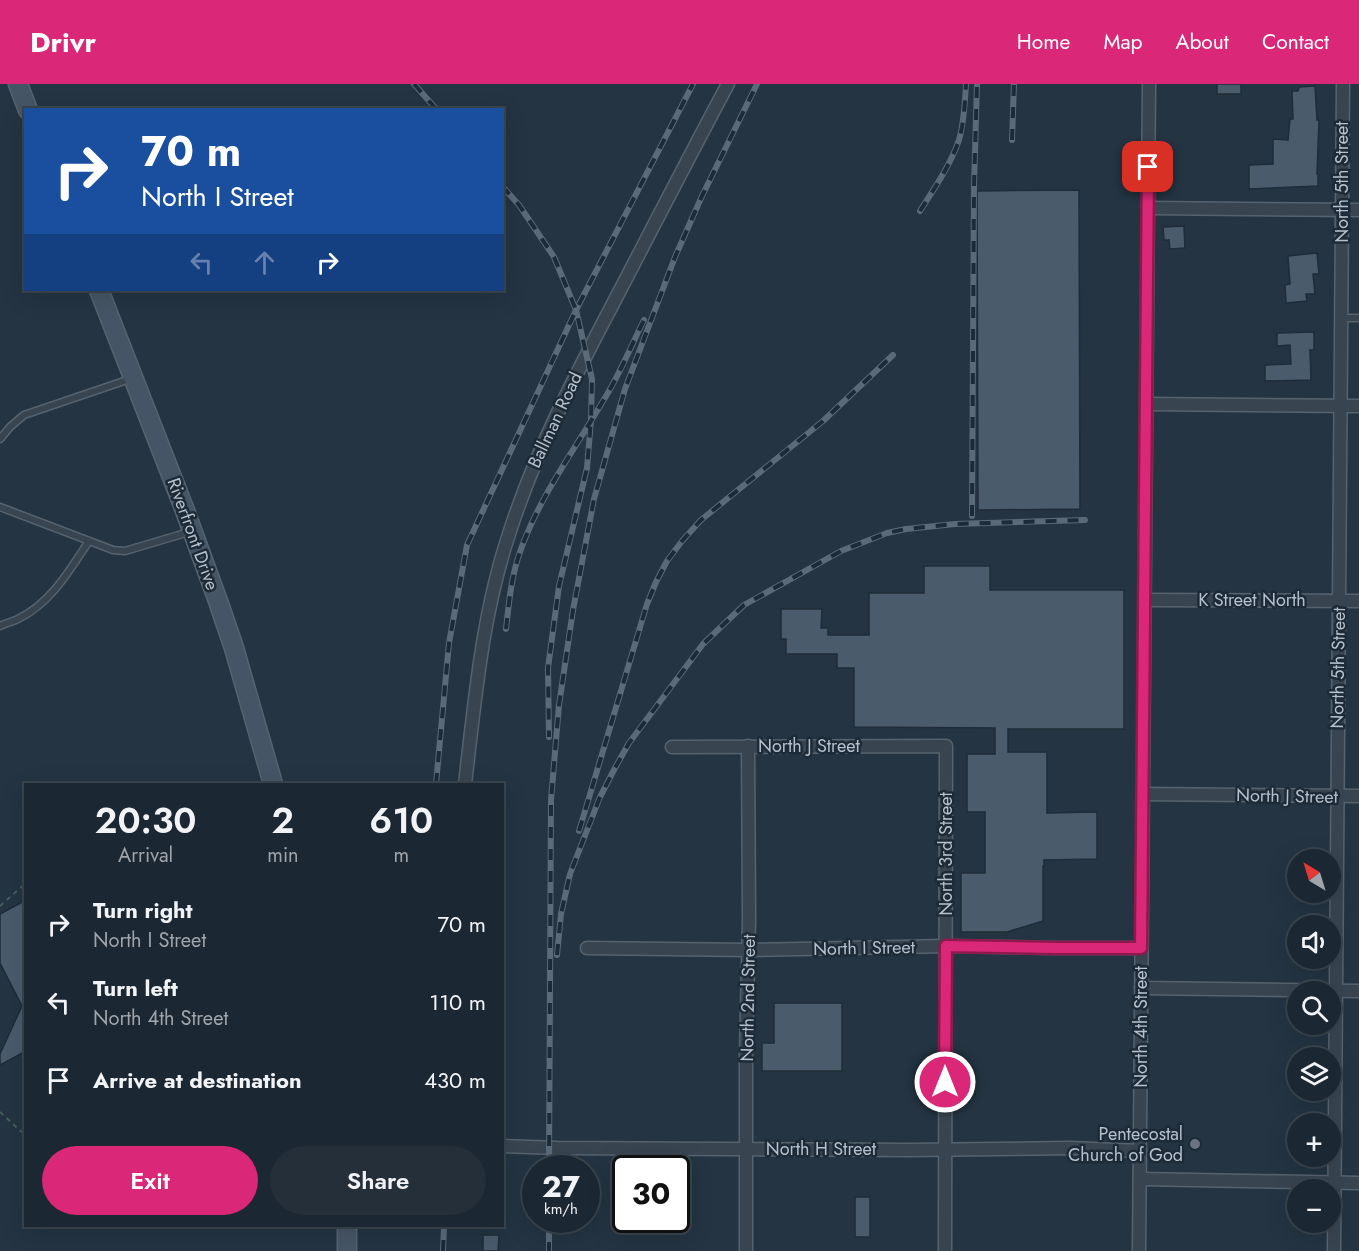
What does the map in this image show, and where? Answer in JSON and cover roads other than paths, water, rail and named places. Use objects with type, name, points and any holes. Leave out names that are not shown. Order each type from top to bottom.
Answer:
[{"type":"street","points":[[18,84],[27,108]]},
{"type":"street","name":"Ballman Road","points":[[465,783],[485,629],[502,557],[519,503],[549,432],[587,354],[728,84]]},
{"type":"street","name":"North 4th Street","points":[[1139,1251],[1149,84]]},
{"type":"street","name":"North 5th Street","points":[[1336,981],[1343,84]]},
{"type":"street","points":[[1148,208],[1359,210]]},
{"type":"street","name":"Riverfront Drive","points":[[99,291],[193,531],[234,648],[273,783]]},
{"type":"street","points":[[1147,404],[1359,406]]},
{"type":"street","name":"K Street North","points":[[1145,600],[1359,601]]},
{"type":"street","name":"North 2nd Street","points":[[746,1251],[748,746]]},
{"type":"street","name":"North J Street","points":[[672,747],[946,746]]},
{"type":"street","name":"North 3rd Street","points":[[945,1251],[946,746]]},
{"type":"street","name":"North J Street","points":[[1143,794],[1359,796]]},
{"type":"street","name":"North I Street","points":[[587,948],[748,950],[946,946],[1141,948]]},
{"type":"street","points":[[1141,988],[1287,990]]},
{"type":"street","points":[[1341,991],[1359,992]]},
{"type":"street","name":"North 5th Street","points":[[1334,1179],[1336,1035]]},
{"type":"street","name":"North H Street","points":[[504,1146],[746,1149],[1071,1148],[1140,1151]]},
{"type":"street","points":[[1140,1179],[1287,1181]]},
{"type":"street","points":[[1341,1182],[1359,1183]]},
{"type":"street","points":[[347,1227],[347,1251]]},
{"type":"street","name":"North 5th Street","points":[[1334,1233],[1334,1251]]},
{"type":"lane","points":[[1341,318],[1359,318]]},
{"type":"lane","points":[[0,439],[24,415],[133,378]]},
{"type":"lane","points":[[0,507],[113,550],[125,551],[193,531]]},
{"type":"lane","points":[[0,626],[18,619],[39,605],[60,585],[89,541]]},
{"type":"railway","points":[[414,84],[435,108]]},
{"type":"railway","points":[[436,783],[449,643],[467,545],[576,310],[693,84]]},
{"type":"railway","points":[[549,1155],[551,800],[559,705],[573,610],[594,499],[625,389],[675,257],[757,84]]},
{"type":"railway","points":[[920,211],[946,168],[959,140],[966,84]]},
{"type":"railway","points":[[972,516],[974,186],[977,84]]},
{"type":"railway","points":[[1012,140],[1014,84]]},
{"type":"railway","points":[[504,188],[519,205],[554,257],[576,310],[592,379],[587,468],[559,586],[548,668],[549,737]]},
{"type":"railway","points":[[506,629],[514,571],[528,532],[547,493],[614,381],[644,320]]},
{"type":"railway","points":[[579,831],[647,604],[667,561],[701,520],[823,421],[893,355]]},
{"type":"railway","points":[[557,955],[561,914],[570,874],[600,797],[615,768],[629,743],[703,644],[744,605],[841,551],[887,533],[955,524],[1085,520]]},
{"type":"railway","points":[[443,1251],[444,1227]]},
{"type":"railway","points":[[549,1233],[549,1251]]},
{"type":"place","name":"Pentecostal Church of God","points":[[1195,1144]]}]
